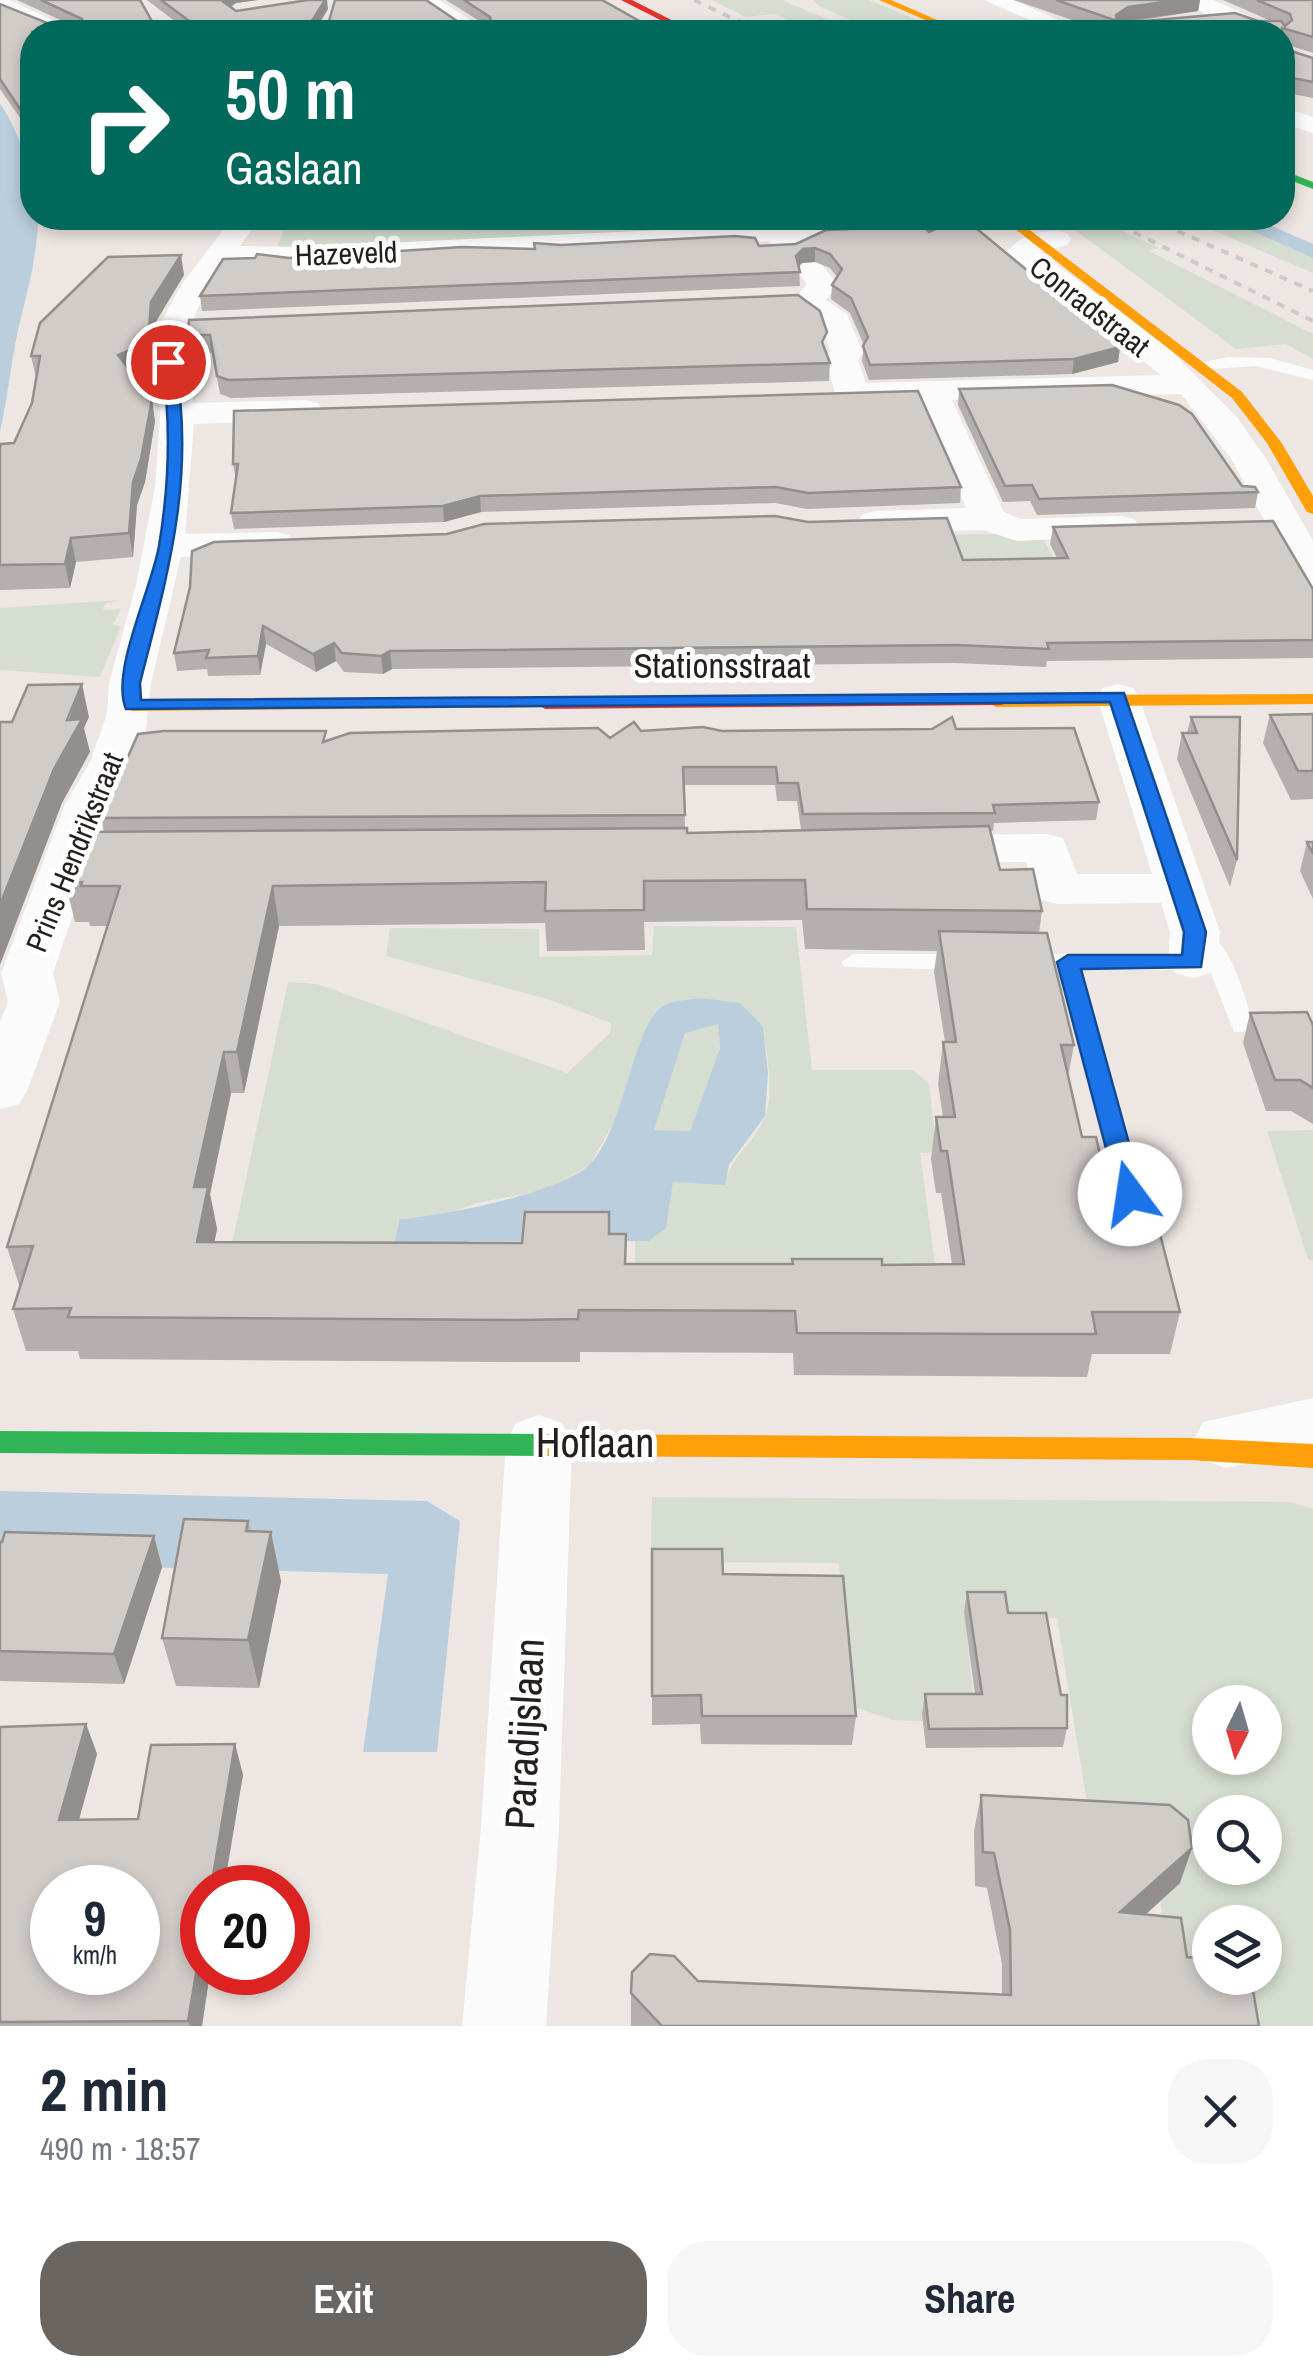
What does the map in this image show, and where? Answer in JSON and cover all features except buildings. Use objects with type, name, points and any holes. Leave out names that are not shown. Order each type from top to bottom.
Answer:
[{"type":"street","points":[[5,6],[57,0]]},
{"type":"street","points":[[424,0],[458,20]]},
{"type":"street","points":[[598,0],[637,20]]},
{"type":"street","points":[[625,0],[666,20]]},
{"type":"street","points":[[883,0],[931,20]]},
{"type":"street","points":[[996,0],[1045,20]]},
{"type":"street","points":[[5,6],[39,20]]},
{"type":"street","points":[[1197,11],[1240,20]]},
{"type":"street","name":"Prins Hendrikstraat","points":[[0,1090],[34,1002],[27,973],[90,854],[88,804],[102,785],[132,705],[130,683],[167,546],[178,414],[168,362],[174,325],[193,287],[243,230]]},
{"type":"street","points":[[773,230],[822,284],[810,299],[779,300]]},
{"type":"street","name":"Hazeveld","points":[[220,254],[301,256],[802,230]]},
{"type":"street","name":"Conradstraat","points":[[1041,232],[1021,252],[1202,370]]},
{"type":"street","points":[[810,299],[816,310],[836,320],[847,352],[841,359],[853,393]]},
{"type":"street","points":[[174,325],[210,324]]},
{"type":"street","points":[[1202,370],[1225,423],[1298,516],[1313,576]]},
{"type":"street","points":[[814,394],[931,391],[1202,370],[1259,394],[1313,464]]},
{"type":"street","points":[[931,391],[989,519]]},
{"type":"street","points":[[178,414],[335,409]]},
{"type":"street","points":[[1244,524],[1298,516]]},
{"type":"street","points":[[846,523],[989,519],[1017,530],[1150,526]]},
{"type":"street","points":[[167,546],[311,542]]},
{"type":"street","points":[[1118,697],[1189,928]]},
{"type":"street","name":"Stationsstraat","points":[[132,705],[1313,698]]},
{"type":"street","points":[[887,849],[1046,848],[1057,889],[1189,928]]},
{"type":"street","name":"Hoflaan","points":[[1190,1448],[1313,1424]]},
{"type":"street","name":"Hoflaan","points":[[0,1442],[1190,1448],[1313,1456]]},
{"type":"street","name":"Paradijslaan","points":[[504,2026],[520,1827],[539,1442]]},
{"type":"lane","points":[[1202,370],[1239,358],[1272,361],[1313,375]]},
{"type":"lane","points":[[854,962],[1068,962],[1189,928],[1216,955],[1243,1026],[1259,1026]]},
{"type":"lane","points":[[1068,962],[1130,1194]]},
{"type":"green space","points":[[712,0],[782,0],[828,20],[788,20],[774,14],[746,17]]},
{"type":"green space","points":[[813,0],[869,0],[917,20],[851,20]]},
{"type":"green space","points":[[284,230],[703,230],[286,251],[278,245]]},
{"type":"green space","points":[[1075,230],[1121,230],[1159,248],[1149,251],[1313,334],[1313,359],[1286,344],[1236,349]]},
{"type":"green space","points":[[1212,230],[1249,230],[1313,258],[1313,273]]},
{"type":"green space","points":[[996,534],[1012,540],[1044,539],[1062,576],[969,578],[951,535]]},
{"type":"green space","points":[[120,600],[105,604],[103,610],[121,609],[113,625],[121,626],[100,677],[0,670],[0,608]]},
{"type":"green space","points":[[654,926],[796,927],[812,1070],[913,1070],[929,1084],[937,1152],[920,1153],[939,1294],[635,1294],[635,1241],[649,1241],[666,1228],[673,1181],[725,1184],[733,1165],[761,1125],[768,1106],[769,1072],[763,1027],[701,998],[631,1076],[622,1109],[590,1164],[553,1188],[477,1203],[440,1216],[401,1219],[394,1244],[232,1244],[288,982],[317,984],[567,1073],[610,1033],[611,1023],[547,999],[386,956],[390,928],[539,929],[539,957],[652,955]]},
{"type":"green space","points":[[718,1023],[720,1048],[690,1131],[653,1130],[685,1033]]},
{"type":"green space","points":[[1313,1130],[1313,1261],[1308,1259],[1267,1131]]},
{"type":"green space","points":[[652,1497],[1290,1502],[1313,1509],[1313,2026],[1126,2026],[1165,1929],[1148,1826],[1090,1821],[1057,1618],[965,1616],[976,1723],[892,1720],[849,1705],[839,1563],[651,1562]]},
{"type":"water","points":[[0,104],[20,144],[20,230],[37,230],[0,431]]},
{"type":"water","points":[[1249,230],[1281,230],[1313,244],[1313,258]]},
{"type":"water","points":[[701,998],[740,1003],[763,1027],[768,1073],[765,1116],[729,1165],[725,1185],[673,1182],[666,1228],[649,1241],[469,1241],[452,1254],[394,1244],[400,1219],[471,1208],[529,1193],[576,1175],[590,1164],[612,1127],[652,1017],[667,1004]],"holes":[[[718,1024],[720,1048],[690,1131],[654,1130],[685,1033]]]},
{"type":"water","points":[[0,1491],[427,1501],[460,1521],[437,1752],[363,1752],[388,1574],[0,1563]]},
{"type":"railway","points":[[694,0],[736,20]]},
{"type":"railway","points":[[1129,230],[1313,321]]},
{"type":"railway","points":[[1175,230],[1313,291]]},
{"type":"traffic: fast","points":[[1295,178],[1313,186]]},
{"type":"traffic: fast","points":[[0,1442],[549,1445]]},
{"type":"traffic: slow","points":[[883,0],[931,20]]},
{"type":"traffic: slow","points":[[1023,230],[1237,395],[1274,442],[1313,509]]},
{"type":"traffic: slow","points":[[996,701],[1313,699]]},
{"type":"traffic: slow","points":[[132,705],[545,703]]},
{"type":"traffic: slow","points":[[549,1445],[1190,1449],[1313,1456]]},
{"type":"traffic: jam","points":[[625,0],[666,20]]},
{"type":"traffic: jam","points":[[545,703],[996,701]]},
{"type":"route","points":[[168,362],[178,414],[167,546],[130,683],[132,705],[1118,697],[1195,932],[1193,962],[1068,962],[1130,1194]]}]
